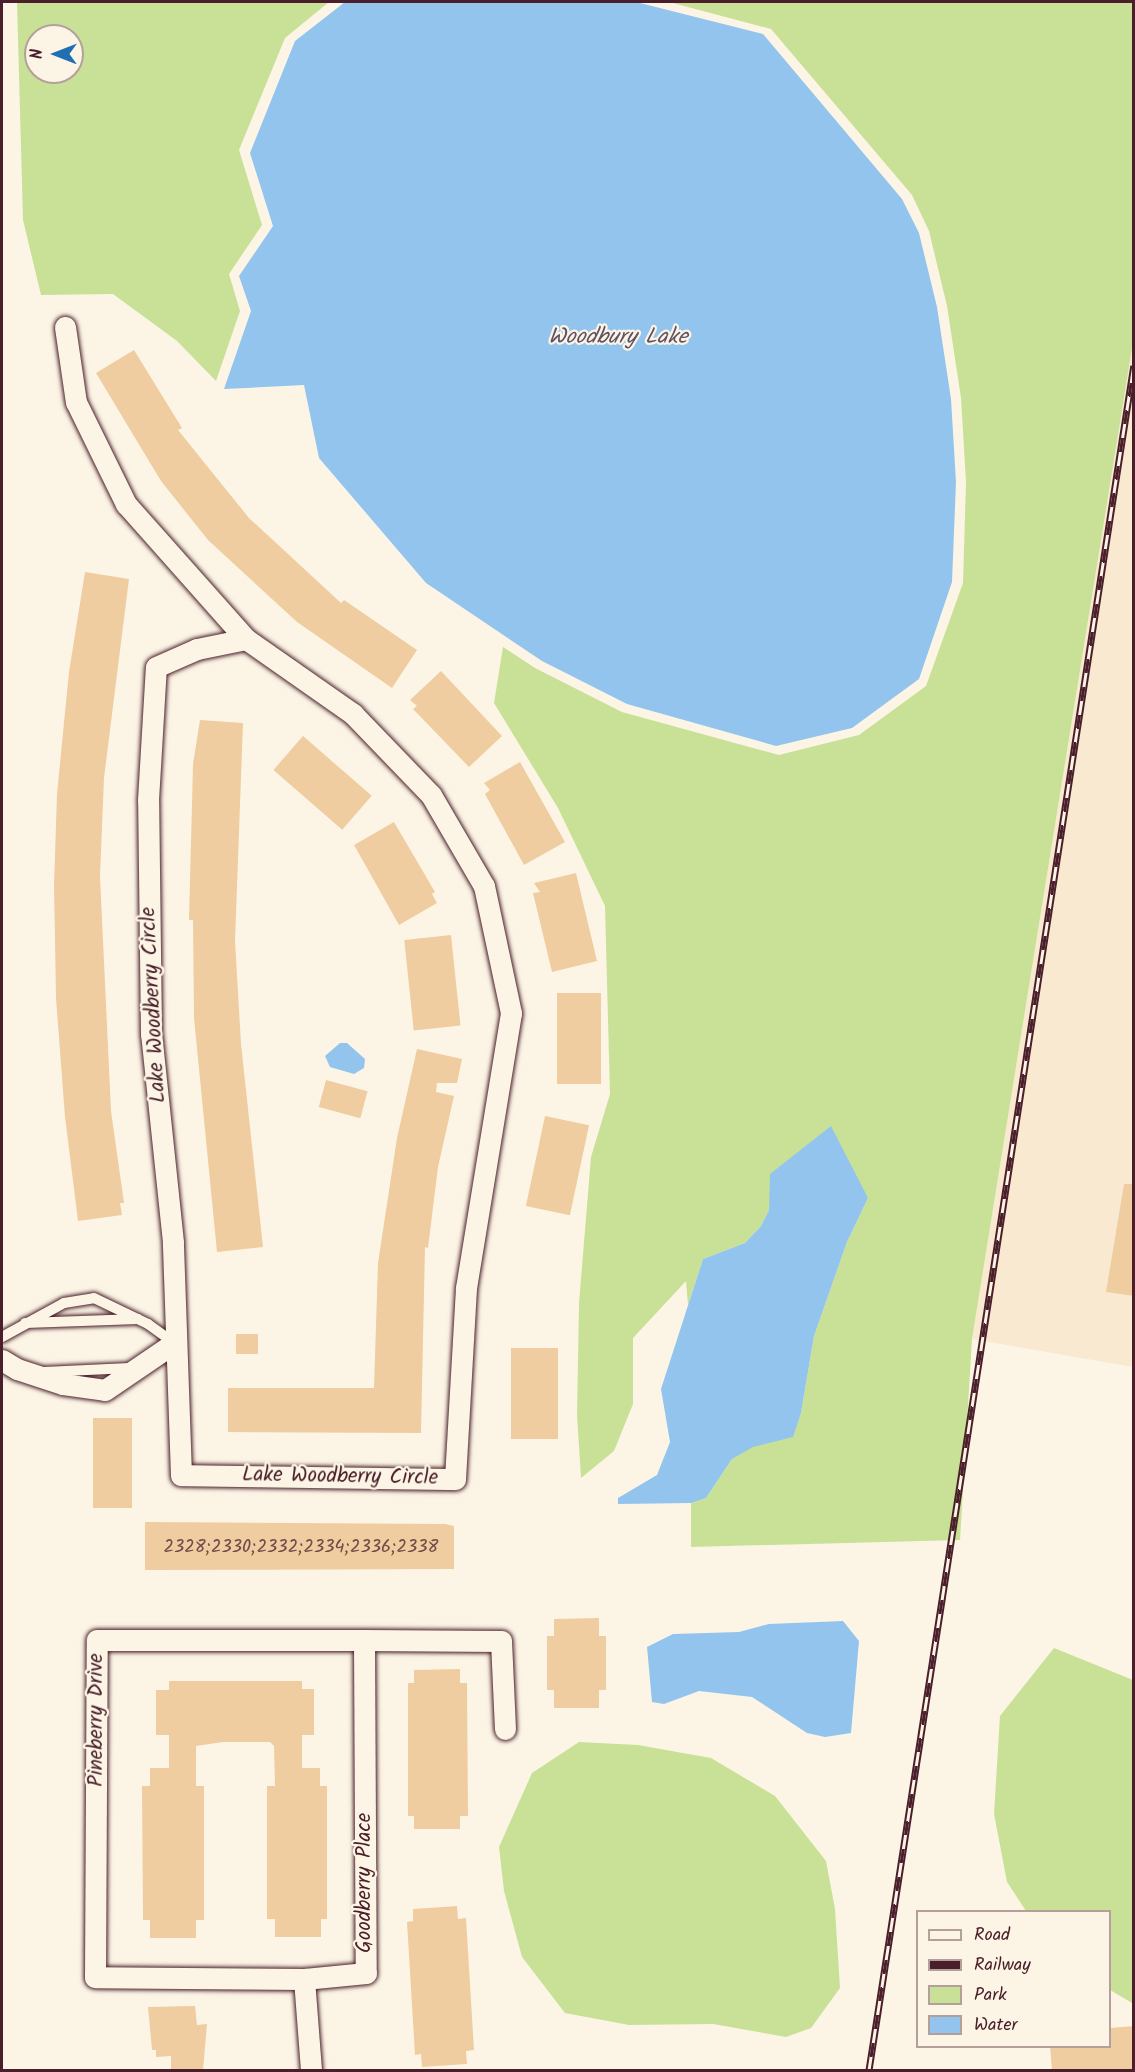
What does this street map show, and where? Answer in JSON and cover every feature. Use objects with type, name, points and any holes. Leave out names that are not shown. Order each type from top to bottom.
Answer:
[{"type":"street","name":"Lake Woodberry Circle","points":[[65,327],[76,402],[126,504],[246,639],[353,714],[431,795],[484,886],[512,1013],[466,1288],[455,1479],[181,1475],[174,1342],[172,1242],[151,1034],[148,800],[156,667],[197,649],[246,639]]},
{"type":"street","points":[[2,1360],[29,1373],[63,1384],[105,1390],[174,1342]]},
{"type":"street","name":"Pineberry Drive","points":[[304,1979],[95,1977],[97,1640],[501,1641],[506,1729]]},
{"type":"street","name":"Goodberry Place","points":[[304,1979],[366,1973],[364,1640]]},
{"type":"street","points":[[304,1979],[311,2070]]},
{"type":"lane","points":[[2,1337],[23,1323],[64,1303],[94,1298],[139,1319],[174,1342]]},
{"type":"lane","points":[[23,1323],[139,1319]]},
{"type":"shaded area","points":[[1133,342],[1133,1367],[972,1339]]},
{"type":"green space","points":[[17,2],[329,2],[285,38],[239,150],[262,225],[229,274],[240,311],[216,381],[177,341],[113,294],[41,295],[23,220]]},
{"type":"green space","points":[[669,2],[1133,2],[1133,342],[972,1339],[960,1540],[691,1547],[691,1503],[706,1498],[732,1459],[753,1446],[792,1437],[801,1413],[814,1336],[847,1242],[868,1198],[772,1185],[769,1210],[761,1226],[745,1243],[703,1259],[688,1305],[686,1281],[633,1338],[633,1404],[614,1451],[581,1478],[577,1415],[579,1303],[591,1157],[610,1094],[605,906],[558,808],[494,703],[503,647],[535,668],[622,712],[779,755],[859,735],[926,686],[963,583],[966,482],[961,398],[947,306],[929,231],[912,195],[771,29]]},
{"type":"green space","points":[[1054,1648],[1133,1680],[1132,2003],[1111,1991],[1111,1910],[1025,1910],[1007,1882],[994,1814],[1000,1716]]},
{"type":"green space","points":[[579,1742],[638,1745],[711,1758],[775,1796],[826,1861],[835,1909],[840,1988],[811,2028],[786,2037],[713,2024],[629,2025],[565,2013],[522,1957],[504,1891],[499,1847],[532,1773]]},
{"type":"water","name":"Woodbury Lake","points":[[345,2],[636,2],[763,34],[902,199],[919,233],[937,307],[951,399],[956,482],[952,582],[919,679],[852,728],[776,746],[627,704],[542,661],[426,583],[319,458],[304,385],[224,389],[251,311],[239,276],[273,226],[250,153],[295,41]]},
{"type":"water","points":[[340,1043],[347,1043],[365,1059],[364,1068],[354,1074],[330,1067],[325,1056]]},
{"type":"water","points":[[831,1126],[868,1198],[847,1242],[814,1336],[801,1413],[793,1437],[753,1447],[732,1459],[706,1498],[691,1503],[618,1504],[618,1498],[657,1475],[670,1442],[661,1389],[703,1259],[745,1243],[761,1226],[769,1210],[770,1174]]},
{"type":"water","points":[[843,1621],[859,1641],[851,1733],[825,1737],[807,1733],[752,1697],[699,1691],[664,1704],[652,1702],[647,1647],[673,1634],[739,1632],[769,1624]]},
{"type":"building","points":[[134,350],[182,428],[178,430],[249,518],[341,603],[344,600],[417,650],[392,688],[297,622],[208,540],[161,481],[96,373]]},
{"type":"building","points":[[85,572],[129,579],[104,778],[100,876],[111,1111],[124,1203],[120,1203],[122,1215],[78,1221],[65,1117],[56,998],[54,885],[57,794],[69,672]]},
{"type":"building","points":[[441,671],[502,736],[469,767],[413,709],[417,706],[410,700]]},
{"type":"building","points":[[200,720],[243,723],[235,941],[241,1044],[263,1247],[217,1252],[194,1018],[193,920],[189,920],[193,764]]},
{"type":"building","points":[[303,736],[372,796],[342,830],[273,770]]},
{"type":"building","points":[[520,762],[565,842],[524,865],[485,794],[490,790],[484,783]]},
{"type":"building","points":[[394,822],[435,892],[432,894],[437,903],[399,925],[354,845]]},
{"type":"building","points":[[576,873],[597,961],[552,972],[533,893],[540,892],[534,883]]},
{"type":"building","points":[[451,935],[461,1026],[414,1030],[404,940]]},
{"type":"building","points":[[557,993],[601,993],[601,1084],[557,1084]]},
{"type":"building","points":[[417,1049],[462,1059],[457,1083],[437,1083],[436,1092],[454,1096],[438,1167],[428,1248],[425,1247],[421,1433],[228,1432],[228,1388],[374,1388],[378,1263],[397,1138]]},
{"type":"building","points":[[326,1080],[368,1091],[360,1118],[319,1107]]},
{"type":"building","points":[[545,1116],[589,1125],[570,1215],[526,1206]]},
{"type":"building","points":[[1124,1184],[1134,1184],[1134,1296],[1106,1292]]},
{"type":"building","points":[[236,1334],[258,1334],[258,1354],[236,1354]]},
{"type":"building","points":[[511,1348],[558,1348],[558,1439],[511,1439]]},
{"type":"building","points":[[93,1418],[132,1418],[132,1508],[93,1508]]},
{"type":"building","points":[[145,1522],[445,1524],[454,1526],[454,1569],[145,1570]]},
{"type":"building","points":[[599,1618],[599,1636],[606,1636],[606,1690],[599,1690],[599,1708],[554,1708],[554,1690],[547,1690],[547,1636],[554,1636],[554,1619]]},
{"type":"building","points":[[460,1669],[460,1683],[467,1683],[468,1816],[460,1816],[460,1829],[414,1829],[414,1816],[408,1816],[408,1683],[414,1683],[414,1670]]},
{"type":"building","points":[[169,1681],[302,1681],[302,1689],[314,1689],[314,1735],[302,1735],[302,1768],[320,1768],[320,1786],[327,1786],[327,1919],[321,1919],[321,1937],[275,1937],[275,1919],[267,1919],[267,1786],[275,1786],[274,1746],[270,1742],[223,1742],[196,1746],[196,1786],[204,1786],[204,1920],[196,1920],[196,1938],[150,1938],[150,1920],[143,1920],[142,1786],[150,1786],[150,1768],[169,1768],[169,1735],[156,1735],[156,1690],[169,1690]]},
{"type":"building","points":[[457,1906],[458,1919],[466,1918],[474,2050],[466,2051],[467,2064],[422,2067],[421,2054],[415,2055],[407,1922],[413,1921],[413,1909]]},
{"type":"building","points":[[195,2006],[197,2025],[207,2024],[203,2070],[171,2070],[171,2056],[156,2057],[156,2050],[152,2050],[148,2007]]},
{"type":"building","points":[[1134,2026],[1134,2070],[1052,2070],[1050,2048],[1111,2048],[1111,2028]]},
{"type":"railway","points":[[869,2070],[1134,365]]}]
